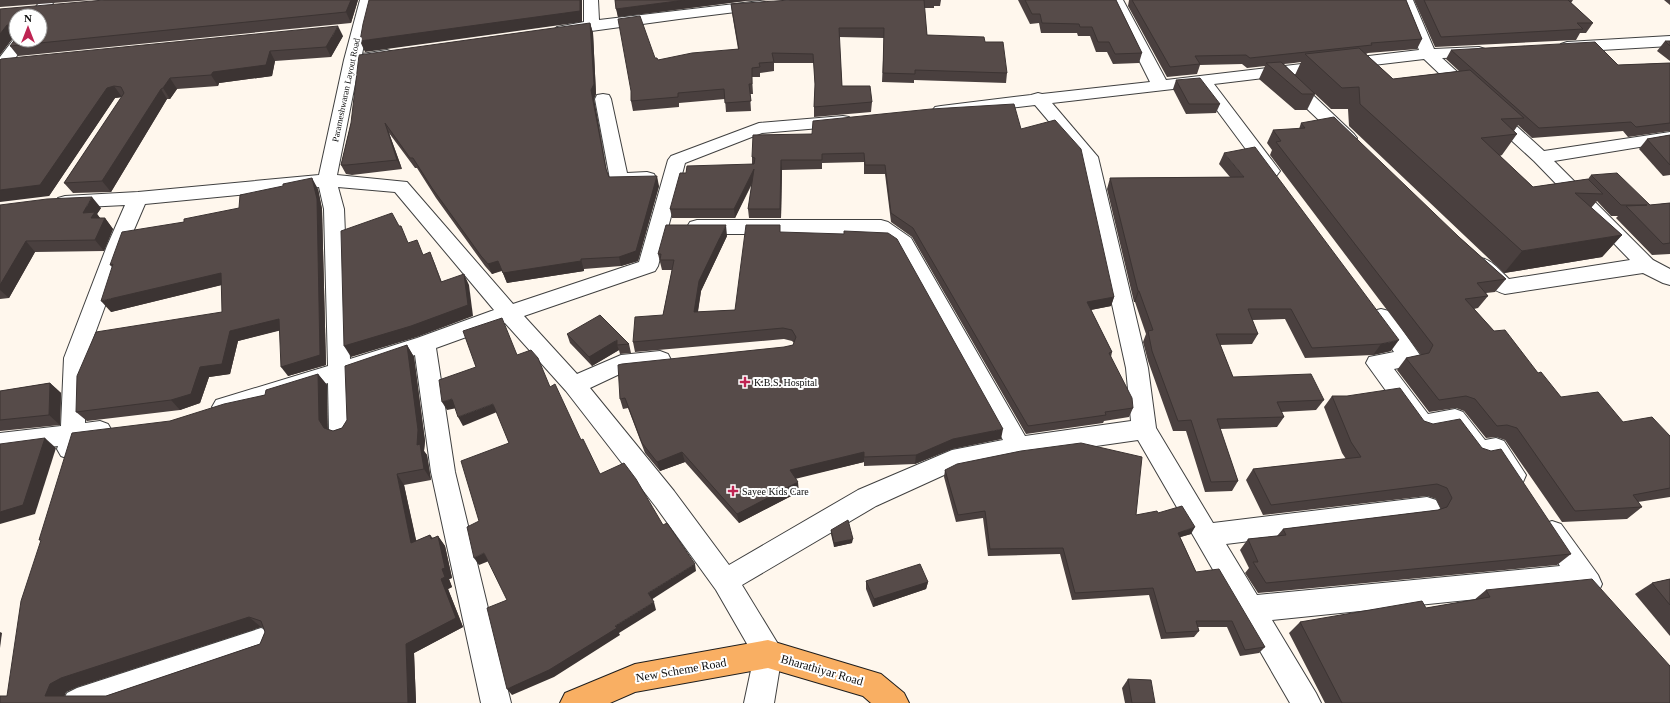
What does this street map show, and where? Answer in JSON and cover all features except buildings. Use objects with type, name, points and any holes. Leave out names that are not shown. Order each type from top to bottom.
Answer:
[{"type":"main road","name":"New Scheme Road","points":[[575,703],[634,678],[768,654]]},
{"type":"main road","name":"Bharathiyar Road","points":[[768,654],[871,684],[894,703]]},
{"type":"street","name":"Parameshwaran Layout Road","points":[[327,180],[352,60],[352,28],[367,0]]},
{"type":"street","points":[[591,0],[592,26]]},
{"type":"street","points":[[1116,0],[1160,84]]},
{"type":"street","points":[[1128,0],[1134,0]]},
{"type":"street","points":[[1406,0],[1428,54],[1540,157],[1646,265],[1670,278]]},
{"type":"street","points":[[546,33],[592,26],[671,7],[744,3],[775,4]]},
{"type":"street","points":[[1553,48],[1670,41]]},
{"type":"street","points":[[1,66],[14,48]]},
{"type":"street","points":[[928,112],[1038,98],[1428,54],[1490,51]]},
{"type":"street","points":[[352,60],[398,54]]},
{"type":"street","points":[[1,66],[19,62]]},
{"type":"street","points":[[1278,71],[1362,152]]},
{"type":"street","points":[[1203,80],[1285,188]]},
{"type":"street","points":[[1038,98],[1089,157],[1137,368],[1144,429],[1306,703]]},
{"type":"street","points":[[603,99],[619,179],[673,178]]},
{"type":"street","points":[[203,413],[424,344],[509,313],[648,266],[677,160],[759,128],[858,120]]},
{"type":"street","points":[[1540,157],[1670,137]]},
{"type":"street","points":[[327,180],[334,209],[341,431]]},
{"type":"street","points":[[69,182],[53,203],[138,198],[327,180],[400,186],[509,313],[574,385],[664,499],[726,581],[768,654],[759,703]]},
{"type":"street","points":[[62,473],[73,435],[75,358],[117,246],[138,198]]},
{"type":"street","points":[[659,227],[881,227],[904,243],[1019,447]]},
{"type":"street","points":[[1468,253],[1505,287],[1646,265]]},
{"type":"street","points":[[1371,303],[1411,358],[1377,363],[1423,424],[1455,419],[1480,451],[1496,448],[1582,576],[1602,599]]},
{"type":"street","points":[[424,344],[443,472],[496,703]]},
{"type":"street","points":[[574,385],[621,364],[683,358]]},
{"type":"street","points":[[0,443],[119,429]]},
{"type":"street","points":[[726,581],[868,498],[952,460],[1019,447],[1144,429]]},
{"type":"street","points":[[1208,535],[1427,508]]},
{"type":"street","points":[[1251,609],[1582,576]]},
{"type":"street","points":[[77,703],[261,642]]},
{"type":"place","name":"K.B.S. Hospital","points":[[745,382]]},
{"type":"place","name":"Sayee Kids Care","points":[[733,491]]}]
